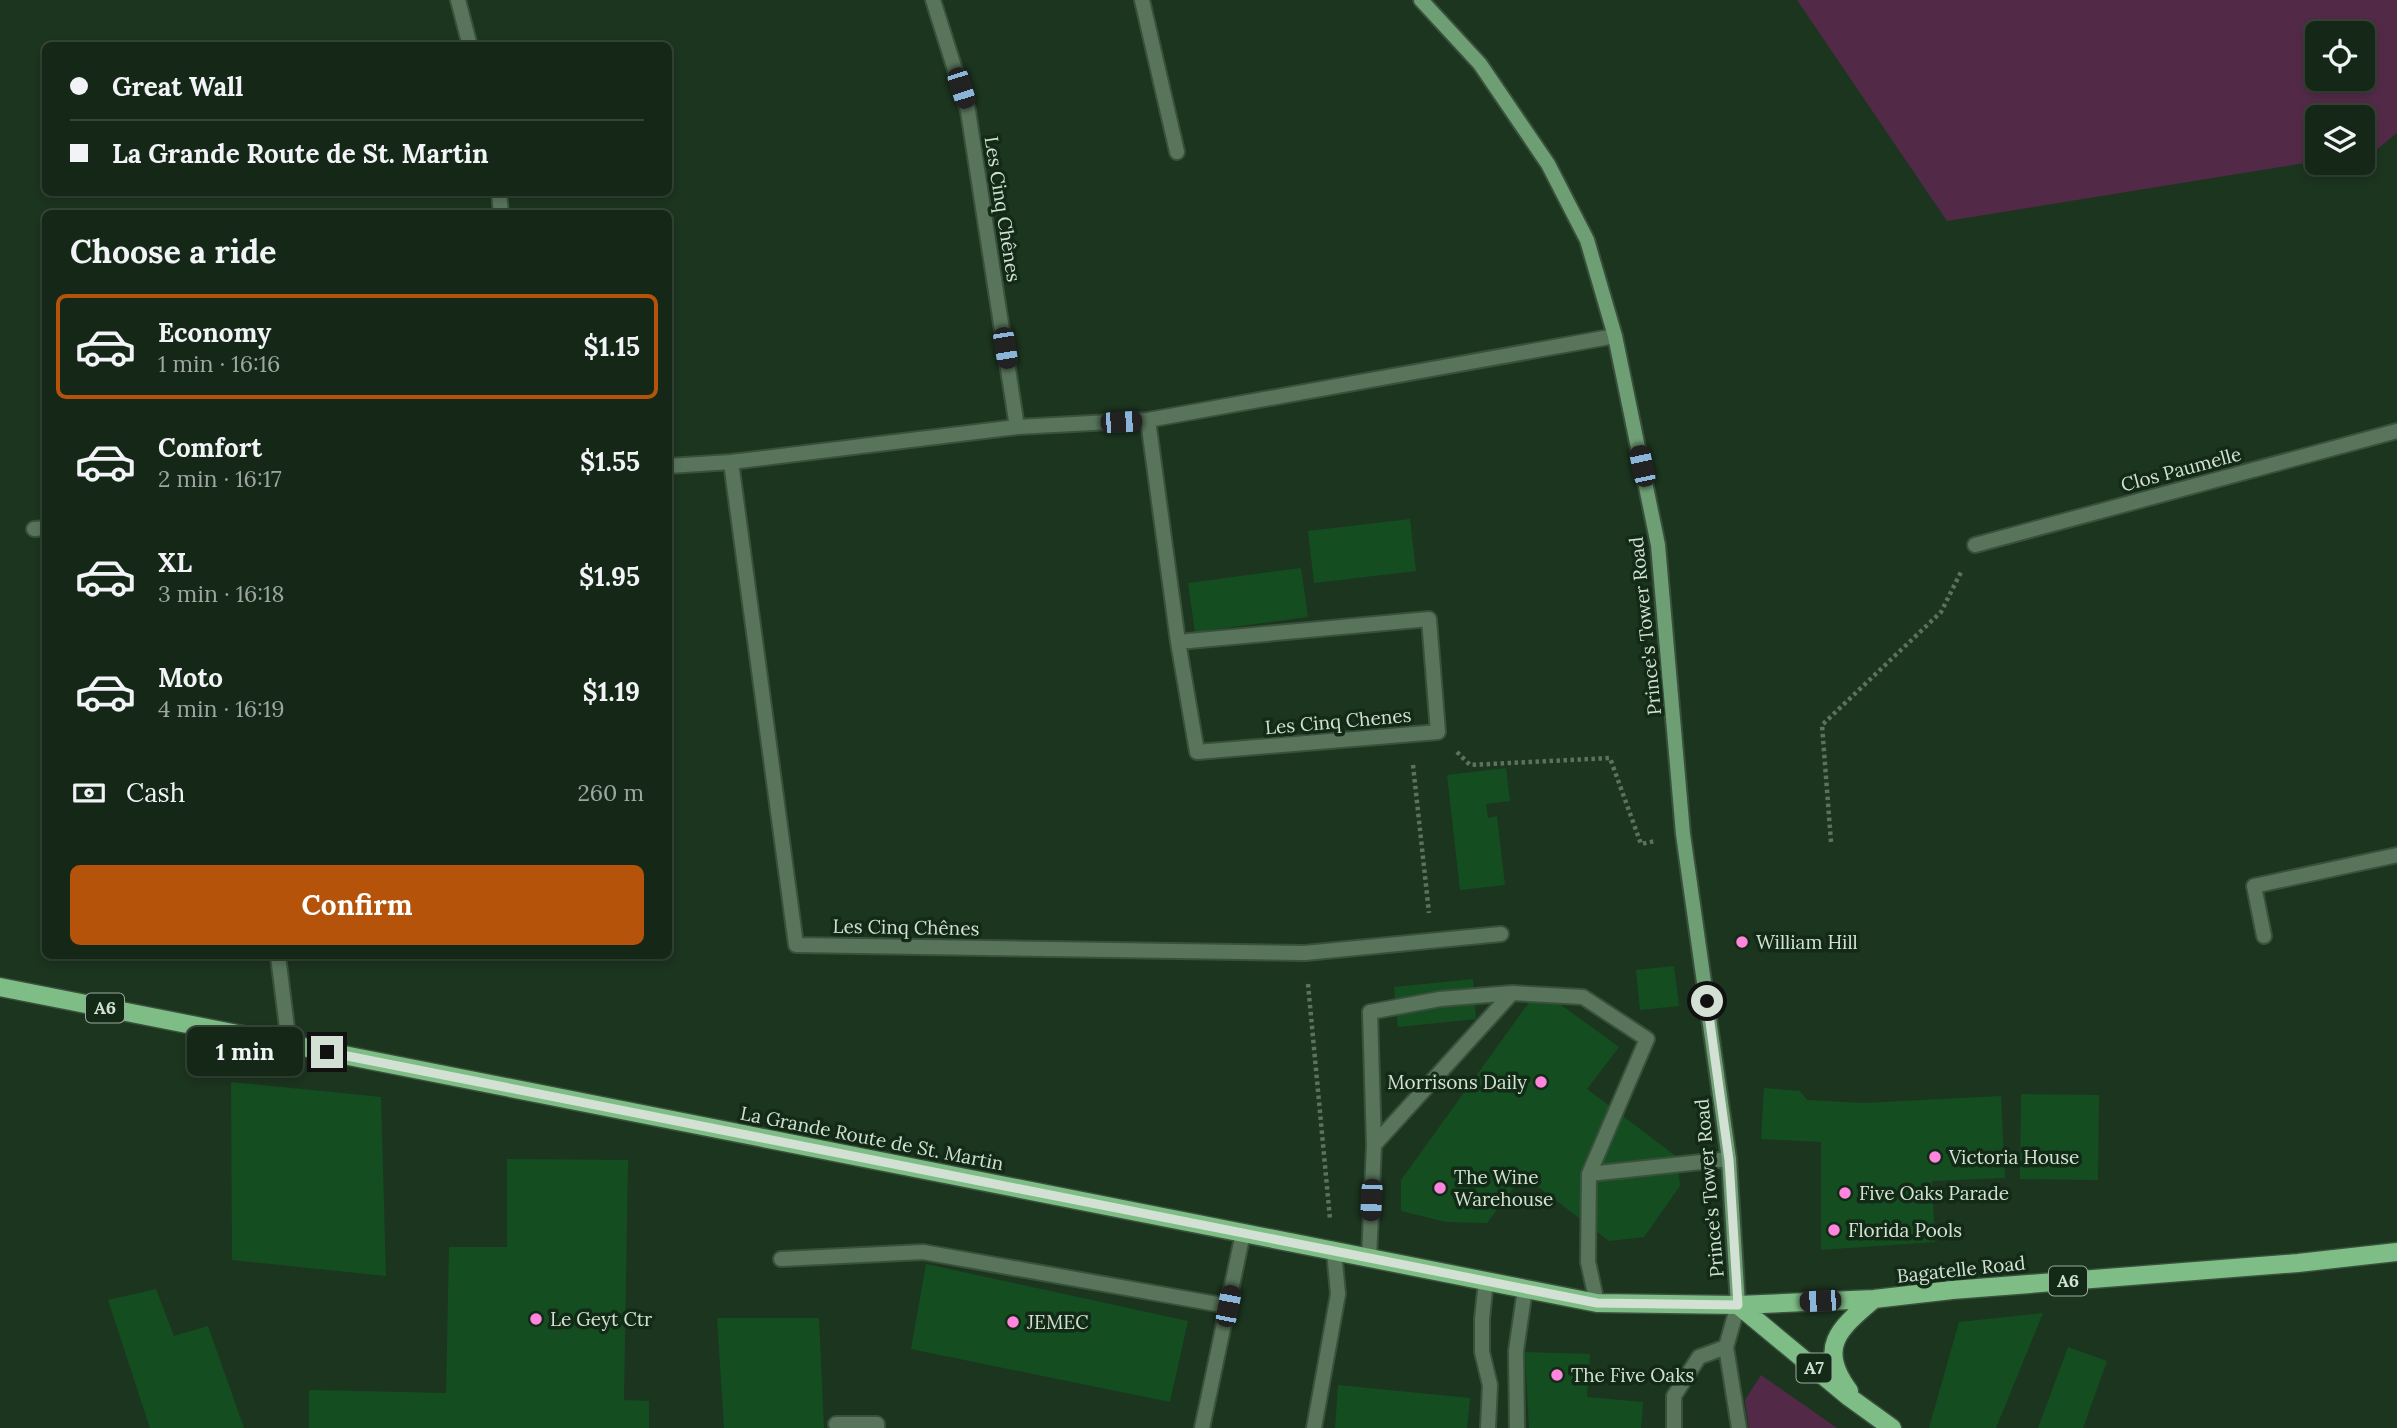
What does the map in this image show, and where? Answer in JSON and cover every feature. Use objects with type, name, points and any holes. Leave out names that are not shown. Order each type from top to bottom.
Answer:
[{"type":"main road","name":"Prince's Tower Road","points":[[1421,0],[1480,64],[1548,164],[1587,240],[1615,336],[1658,545],[1683,834],[1729,1160],[1738,1305]]},
{"type":"main road","name":"La Grande Route de St. Martin","points":[[0,987],[1597,1303],[1738,1305]]},
{"type":"main road","name":"Bagatelle Road","points":[[1738,1305],[1874,1299],[2397,1252]]},
{"type":"main road","points":[[1860,1405],[1840,1379],[1833,1359],[1835,1343],[1843,1326],[1874,1299]]},
{"type":"main road","name":"A7","points":[[1738,1305],[1892,1428]]},
{"type":"street","points":[[458,0],[469,42]]},
{"type":"street","name":"Les Cinq Chênes","points":[[933,0],[968,111],[1017,427]]},
{"type":"street","points":[[1142,0],[1177,152]]},
{"type":"street","points":[[672,466],[732,462],[1017,427],[1148,420],[1615,336]]},
{"type":"street","name":"Les Cinq Chenes","points":[[1148,420],[1178,642],[1197,752],[1438,732],[1429,619],[1178,642]]},
{"type":"street","name":"Clos Paumelle","points":[[1975,545],[2397,431]]},
{"type":"street","name":"Les Cinq Chênes","points":[[732,462],[796,945],[1305,953],[1502,934]]},
{"type":"street","points":[[2264,936],[2255,886],[2397,855]]},
{"type":"street","points":[[278,959],[289,1044]]},
{"type":"street","points":[[1374,1145],[1512,993]]},
{"type":"street","points":[[1369,1258],[1374,1145],[1370,1012],[1440,999],[1512,993],[1583,997],[1647,1038],[1588,1174],[1588,1262],[1597,1303]]},
{"type":"street","points":[[1588,1174],[1729,1160]]},
{"type":"street","points":[[1202,1428],[1243,1233]]},
{"type":"street","points":[[1314,1428],[1338,1294],[1334,1251]]},
{"type":"street","points":[[781,1259],[923,1252],[1228,1306]]},
{"type":"street","points":[[1486,1281],[1482,1352],[1490,1385],[1488,1428]]},
{"type":"street","points":[[1517,1428],[1516,1351],[1525,1289]]},
{"type":"street","points":[[1738,1305],[1726,1347],[1739,1428]]},
{"type":"street","points":[[1674,1428],[1674,1396],[1699,1357],[1726,1347]]},
{"type":"street","points":[[836,1424],[877,1424],[877,1428]]},
{"type":"path","points":[[1831,842],[1822,725],[1941,612],[1975,545]]},
{"type":"path","points":[[1438,732],[1470,765],[1610,758],[1641,844],[1683,834]]},
{"type":"path","points":[[1410,735],[1432,941]]},
{"type":"path","points":[[1305,953],[1334,1251]]},
{"type":"shaded area","points":[[1797,0],[2397,0],[2397,133],[2375,151],[2375,105],[2305,105],[2305,163],[1947,221]]},
{"type":"shaded area","points":[[1761,1375],[1837,1428],[1749,1428],[1745,1400]]},
{"type":"building","points":[[1410,519],[1416,571],[1314,583],[1308,531]]},
{"type":"building","points":[[1301,568],[1308,617],[1195,632],[1188,583]]},
{"type":"building","points":[[1506,768],[1510,801],[1486,804],[1488,818],[1497,816],[1505,885],[1460,890],[1447,775]]},
{"type":"building","points":[[1674,966],[1679,1006],[1640,1010],[1636,970]]},
{"type":"building","points":[[1473,979],[1476,1019],[1398,1027],[1394,987]]},
{"type":"building","points":[[1553,999],[1619,1047],[1587,1089],[1677,1157],[1680,1186],[1644,1237],[1609,1241],[1523,1175],[1487,1223],[1446,1222],[1401,1211],[1401,1180],[1530,1001]]},
{"type":"building","points":[[231,1082],[381,1097],[386,1276],[232,1260]]},
{"type":"building","name":"Victoria House","points":[[1764,1088],[1800,1091],[1807,1100],[1863,1103],[2001,1096],[2005,1178],[1932,1181],[1935,1242],[1821,1250],[1821,1142],[1761,1139]]},
{"type":"building","points":[[2021,1094],[2099,1095],[2098,1180],[2020,1179]]},
{"type":"building","name":"Le Geyt Ctr","points":[[507,1159],[628,1160],[624,1400],[649,1401],[649,1428],[309,1428],[309,1390],[446,1393],[449,1247],[507,1247]]},
{"type":"building","points":[[926,1264],[1188,1321],[1170,1402],[911,1349]]},
{"type":"building","points":[[156,1289],[174,1336],[208,1326],[244,1428],[150,1428],[108,1300]]},
{"type":"building","points":[[2043,1313],[1996,1428],[1929,1428],[1959,1322]]},
{"type":"building","points":[[717,1318],[819,1318],[824,1428],[724,1428]]},
{"type":"building","points":[[2068,1347],[2107,1361],[2083,1428],[2038,1428]]},
{"type":"building","name":"The Five Oaks","points":[[1525,1352],[1590,1354],[1587,1397],[1643,1402],[1641,1428],[1529,1428]]},
{"type":"building","points":[[1338,1385],[1470,1398],[1467,1428],[1335,1428]]},
{"type":"place","name":"William Hill","points":[[1742,942]]},
{"type":"place","name":"Morrisons Daily","points":[[1541,1082]]},
{"type":"place","name":"Victoria House","points":[[1935,1157]]},
{"type":"place","name":"The Wine Warehouse","points":[[1440,1188]]},
{"type":"place","name":"Five Oaks Parade","points":[[1845,1193]]},
{"type":"place","name":"Florida Pools","points":[[1834,1230]]},
{"type":"place","name":"Le Geyt Ctr","points":[[536,1319]]},
{"type":"place","name":"JEMEC","points":[[1013,1322]]},
{"type":"place","name":"The Five Oaks","points":[[1557,1375]]},
{"type":"route","points":[[327,1052],[1597,1303],[1738,1305],[1729,1160],[1707,1001]]}]
